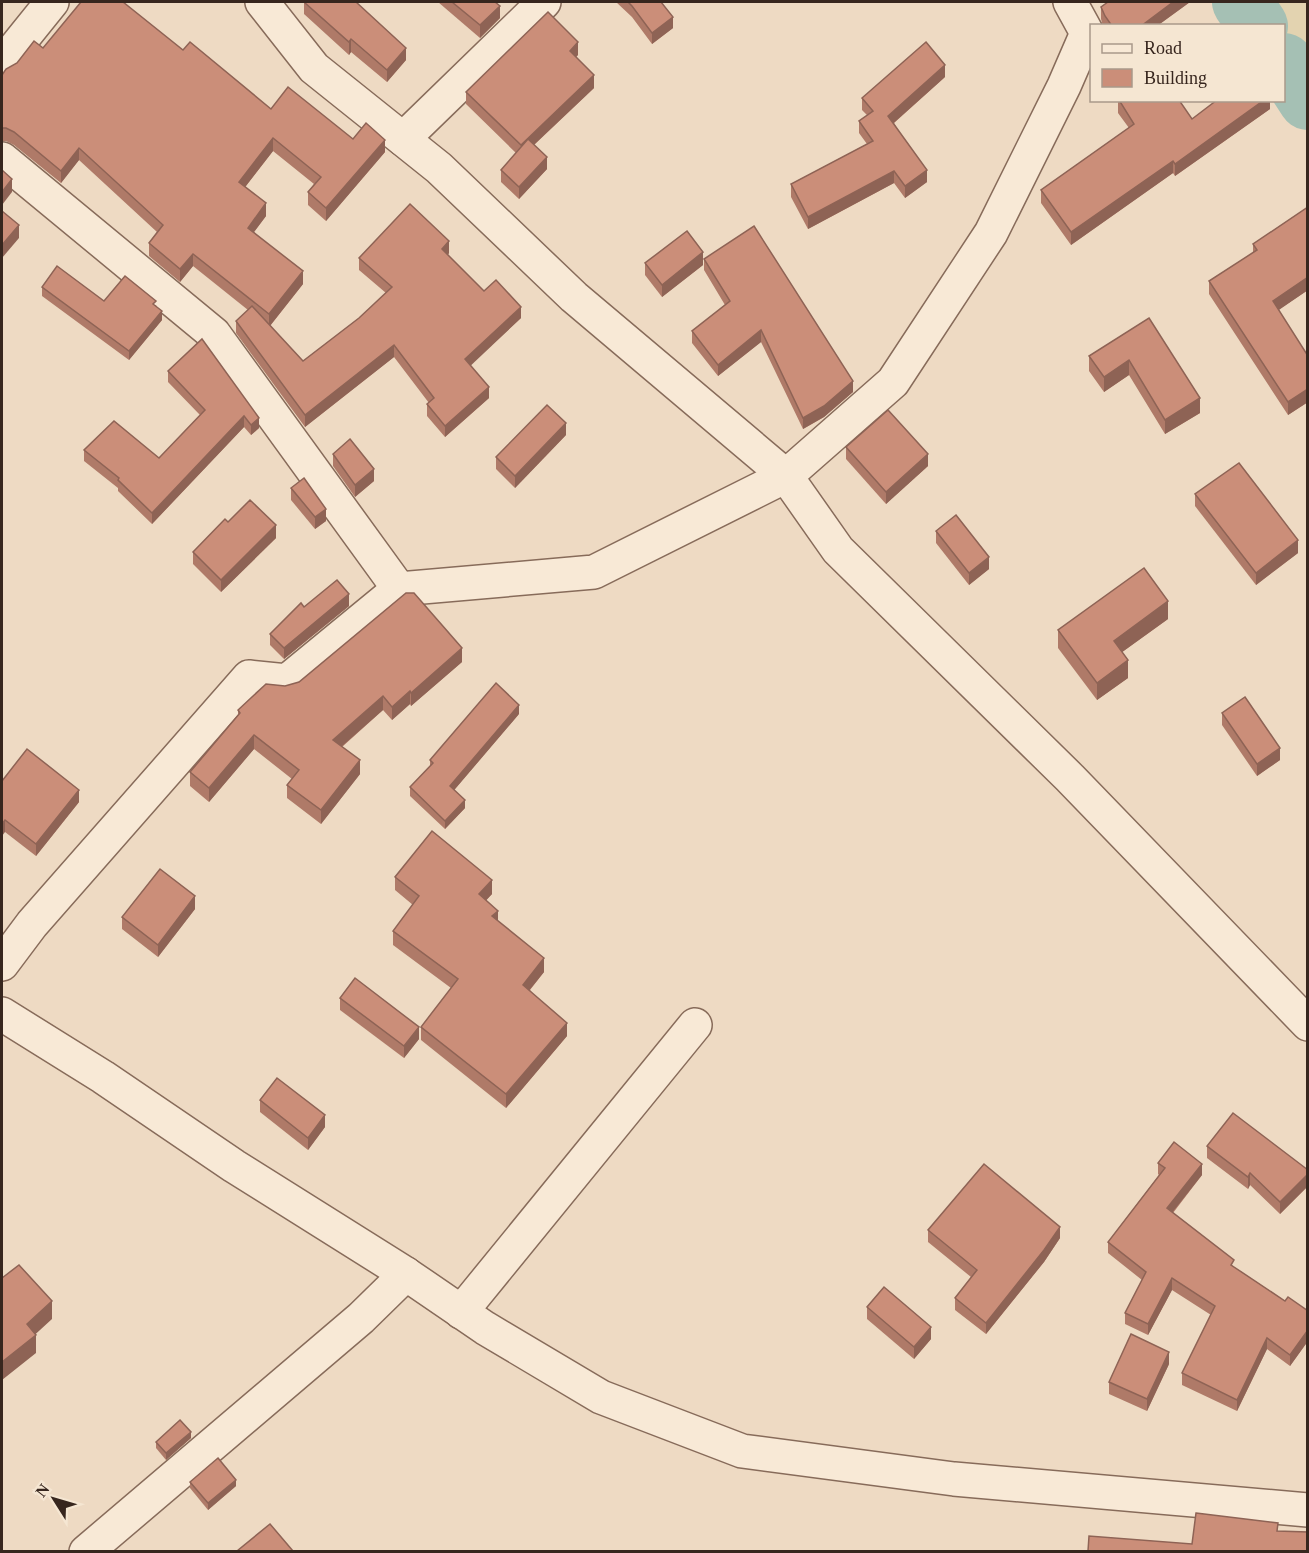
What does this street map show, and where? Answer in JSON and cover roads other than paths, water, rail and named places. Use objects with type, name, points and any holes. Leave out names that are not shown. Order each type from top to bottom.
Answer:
[{"type":"street","points":[[2,64],[52,2]]},
{"type":"street","points":[[262,2],[314,68],[439,168],[574,297],[786,476],[838,550],[1070,778],[1308,1024]]},
{"type":"street","points":[[403,139],[544,2]]},
{"type":"street","points":[[2,964],[32,924],[249,677],[287,681],[399,589],[594,572],[786,476],[893,382],[991,233],[1087,33],[1070,2]]},
{"type":"street","points":[[2,159],[214,334],[399,589]]},
{"type":"street","points":[[2,1014],[104,1077],[234,1166],[406,1274],[461,1312],[601,1397],[742,1451],[954,1479],[1308,1510]]},
{"type":"street","points":[[461,1312],[695,1025]]},
{"type":"street","points":[[86,1551],[361,1317],[406,1274]]},
{"type":"waterway","points":[[1242,2],[1257,24]]},
{"type":"waterway","points":[[1285,65],[1308,100]]}]
